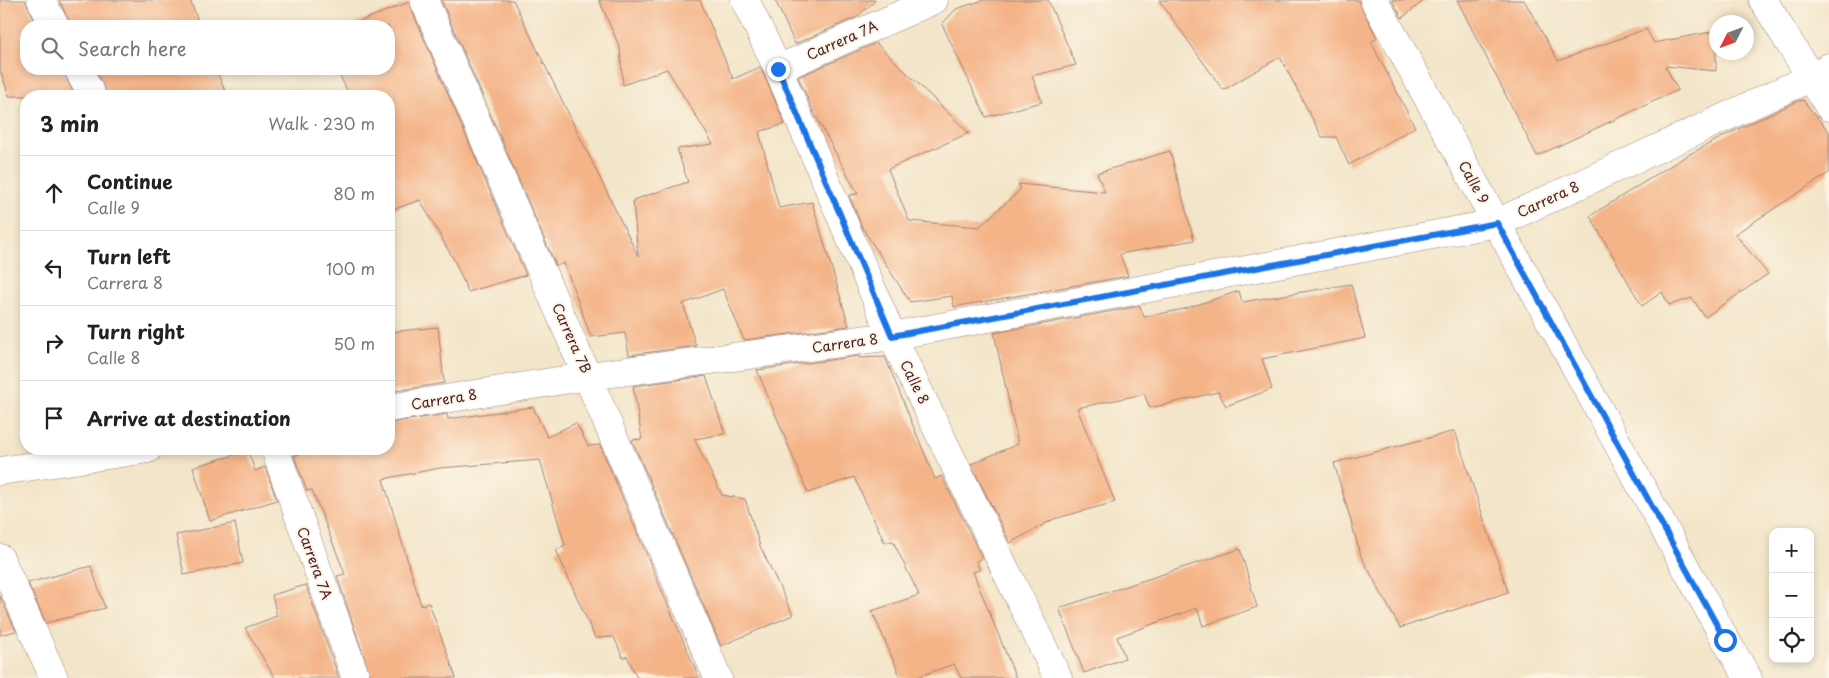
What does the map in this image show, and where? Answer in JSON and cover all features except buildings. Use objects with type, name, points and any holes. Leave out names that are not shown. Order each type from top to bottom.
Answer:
[{"type":"street","points":[[42,0],[52,20]]},
{"type":"street","name":"Carrera 7B","points":[[424,0],[589,376],[718,678]]},
{"type":"street","name":"Calle 8","points":[[745,0],[778,69],[892,336],[1058,678]]},
{"type":"street","name":"Carrera 7A","points":[[778,69],[934,0]]},
{"type":"street","name":"Calle 9","points":[[1374,0],[1715,622],[1748,678]]},
{"type":"street","points":[[1763,0],[1820,72],[1829,107]]},
{"type":"street","name":"Carrera 8","points":[[395,407],[589,376],[892,336],[1497,223],[1820,72]]},
{"type":"street","points":[[81,75],[89,90]]},
{"type":"street","points":[[0,471],[108,455]]},
{"type":"street","name":"Carrera 7A","points":[[277,455],[356,678]]},
{"type":"street","points":[[0,558],[54,678]]},
{"type":"route","points":[[778,69],[892,336],[1497,223],[1725,640]]}]
